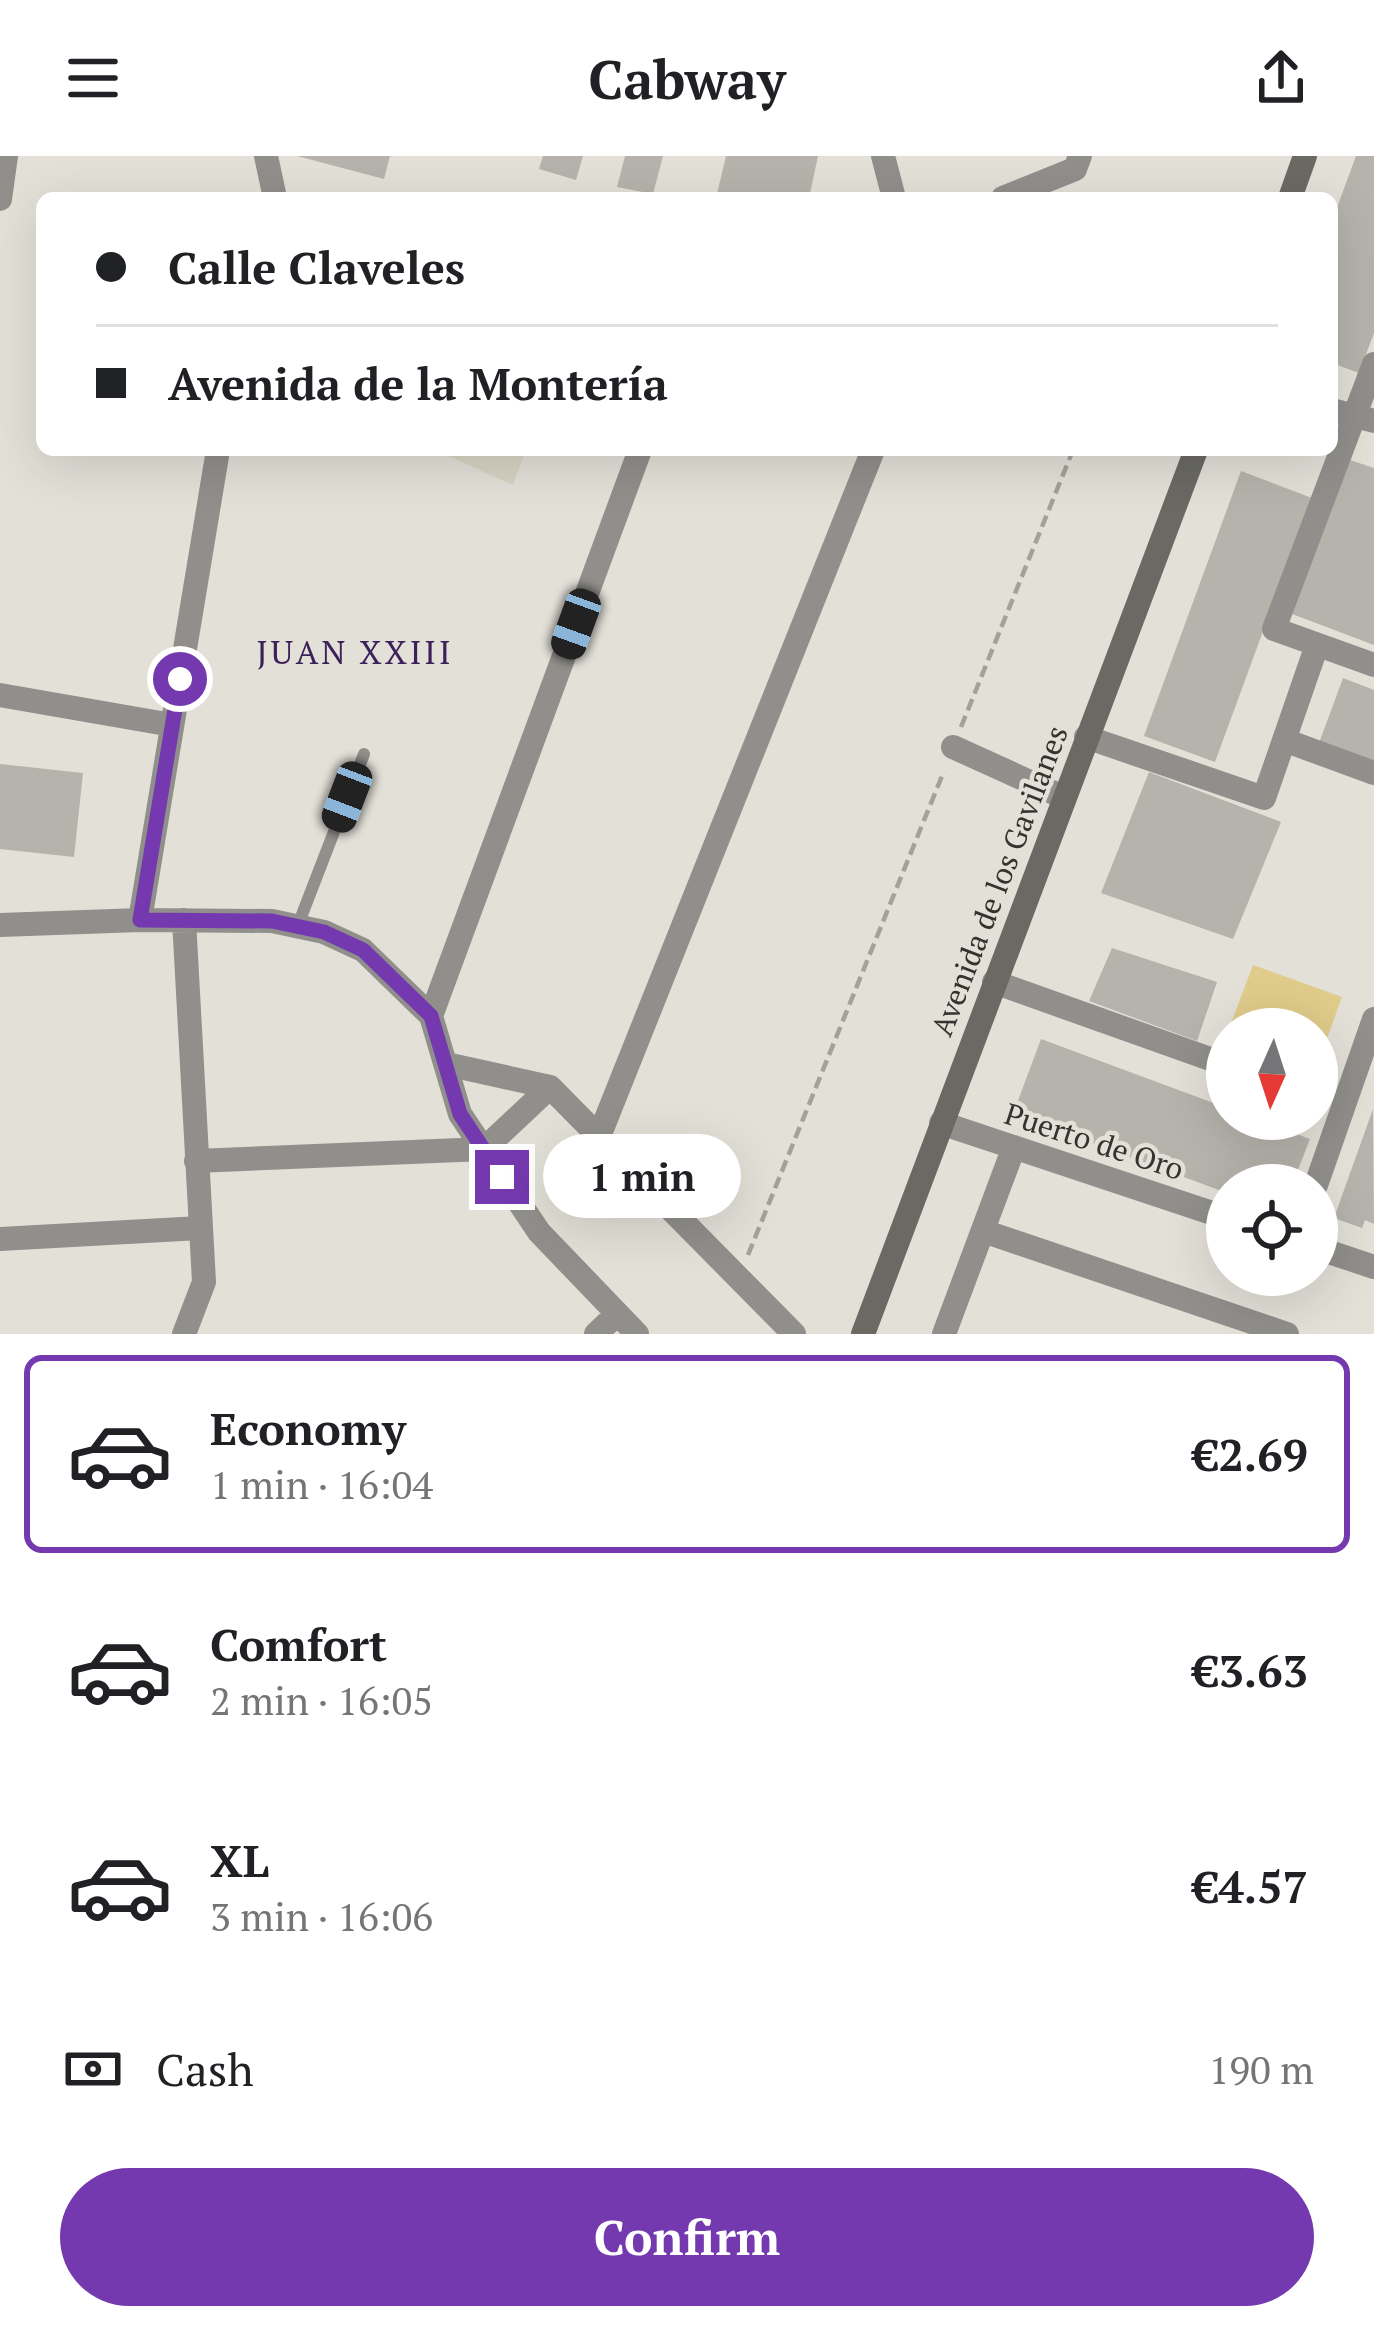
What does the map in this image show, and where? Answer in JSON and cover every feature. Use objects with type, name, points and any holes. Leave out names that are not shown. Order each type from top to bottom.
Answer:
[{"type":"street","points":[[0,200],[6,156]]},
{"type":"street","points":[[266,156],[274,192]]},
{"type":"street","points":[[883,156],[892,192]]},
{"type":"street","points":[[1292,192],[1305,156]]},
{"type":"street","points":[[1015,192],[1074,160]]},
{"type":"street","points":[[1374,364],[1274,629],[1374,665]]},
{"type":"street","points":[[140,920],[217,456]]},
{"type":"street","points":[[431,1016],[638,456]]},
{"type":"street","points":[[600,1134],[871,456]]},
{"type":"street","name":"Avenida de los Gavilanes","points":[[862,1334],[1194,456]]},
{"type":"street","points":[[1086,737],[1264,798],[1317,644]]},
{"type":"street","points":[[0,695],[172,725]]},
{"type":"street","points":[[1284,740],[1374,773]]},
{"type":"street","points":[[953,747],[1063,797]]},
{"type":"street","points":[[184,920],[204,1282],[184,1334]]},
{"type":"street","points":[[0,925],[272,921],[324,932],[363,950],[431,1016],[460,1114],[539,1232],[637,1334]]},
{"type":"street","points":[[994,982],[1206,1058]]},
{"type":"street","points":[[1323,1164],[1374,1019]]},
{"type":"street","points":[[446,1064],[550,1087],[794,1334]]},
{"type":"street","points":[[196,1161],[484,1149],[550,1087]]},
{"type":"street","points":[[1338,1105],[1343,1107]]},
{"type":"street","name":"Puerto de Oro","points":[[941,1123],[1206,1211]]},
{"type":"street","points":[[944,1334],[1014,1147]]},
{"type":"street","points":[[0,1239],[200,1228]]},
{"type":"street","points":[[983,1231],[1287,1334]]},
{"type":"street","points":[[1338,1255],[1374,1267]]},
{"type":"street","points":[[596,1334],[617,1313]]},
{"type":"lane","points":[[298,926],[364,754]]},
{"type":"path","points":[[739,1277],[1071,456]]},
{"type":"shaded area","points":[[448,456],[524,456],[513,485]]},
{"type":"shaded area","points":[[1253,965],[1342,997],[1338,1008],[1237,1008]]},
{"type":"building","points":[[297,156],[390,156],[384,179]]},
{"type":"building","points":[[543,156],[583,156],[576,180],[539,169]]},
{"type":"building","points":[[625,156],[663,156],[654,192],[617,187]]},
{"type":"building","points":[[726,156],[818,156],[810,192],[717,192]]},
{"type":"building","points":[[1356,156],[1374,156],[1374,333],[1359,373],[1338,365],[1338,205]]},
{"type":"building","points":[[1347,459],[1374,468],[1374,645],[1292,614]]},
{"type":"building","points":[[1241,471],[1312,498],[1215,762],[1144,736]]},
{"type":"building","points":[[1343,678],[1374,690],[1374,763],[1319,743]]},
{"type":"building","points":[[0,764],[83,773],[74,857],[0,849]]},
{"type":"building","points":[[1149,772],[1281,822],[1233,939],[1101,893]]},
{"type":"building","points":[[1112,948],[1217,982],[1197,1041],[1089,1001]]},
{"type":"building","points":[[1041,1039],[1206,1100],[1206,1140],[1310,1140],[1300,1164],[1206,1164],[1206,1185],[1013,1114]]},
{"type":"building","points":[[1373,1109],[1374,1224],[1365,1220],[1362,1228],[1338,1219],[1338,1207]]},
{"type":"district","name":"JUAN XXIII","points":[[355,652]]},
{"type":"route","points":[[180,679],[140,920],[272,921],[324,932],[363,950],[431,1016],[460,1114],[502,1177]]}]
